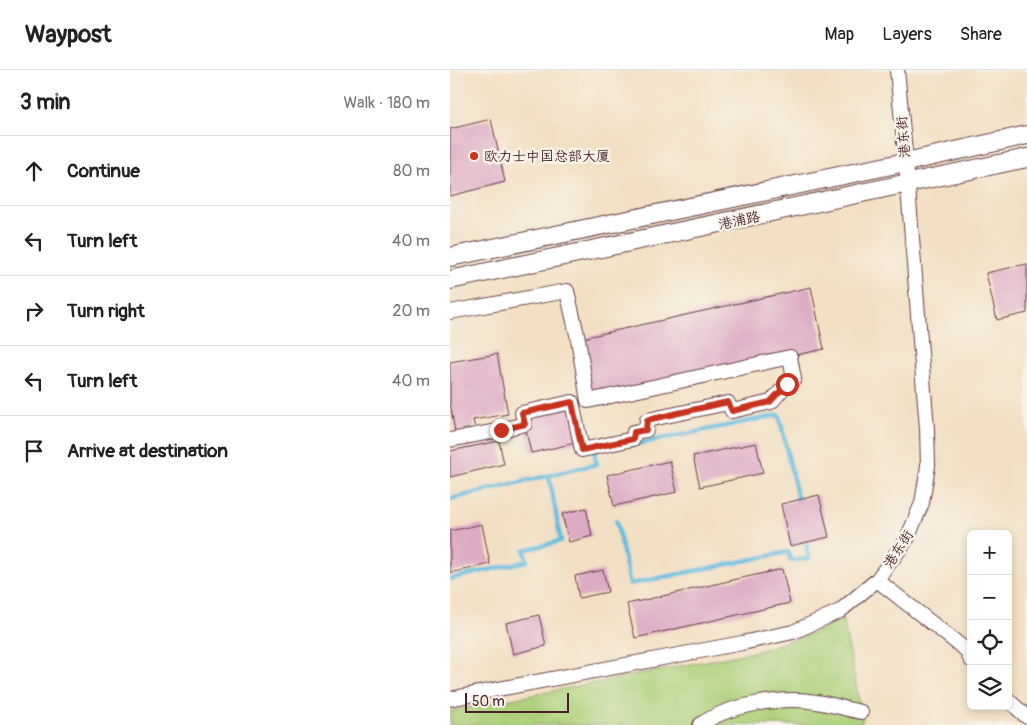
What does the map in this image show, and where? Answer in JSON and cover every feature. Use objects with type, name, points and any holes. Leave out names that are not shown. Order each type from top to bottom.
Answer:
[{"type":"main road","name":"港浦路","points":[[450,257],[1027,135]]},
{"type":"main road","name":"港浦路","points":[[450,280],[1027,158]]},
{"type":"street","name":"港东街","points":[[450,699],[792,632],[840,610],[877,580],[907,538],[922,502],[928,466],[927,429],[897,70]]},
{"type":"street","points":[[450,312],[567,291],[578,339],[588,401],[790,357],[794,379],[770,402],[732,411],[728,402],[647,420],[646,430],[634,432],[633,439],[582,450],[572,402],[522,413],[525,424],[450,440]]},
{"type":"street","points":[[877,580],[967,652]]},
{"type":"street","points":[[700,725],[708,719],[747,705],[788,700],[815,702],[862,712]]},
{"type":"street","points":[[1012,704],[1027,717]]},
{"type":"green space","points":[[843,619],[863,721],[847,725],[450,725],[450,711],[758,651],[822,630]]},
{"type":"building","name":"欧力士中国总部大厦","points":[[491,119],[505,182],[450,196],[450,129]]},
{"type":"building","points":[[1027,264],[1027,313],[997,320],[986,273]]},
{"type":"building","points":[[811,287],[824,349],[588,401],[578,339]]},
{"type":"building","points":[[497,354],[508,414],[473,420],[475,428],[455,432],[450,403],[450,362]]},
{"type":"building","points":[[572,402],[580,442],[531,453],[522,413]]},
{"type":"building","points":[[499,441],[504,464],[450,477],[450,451]]},
{"type":"building","points":[[756,443],[763,473],[700,487],[693,456]]},
{"type":"building","points":[[670,461],[677,492],[614,506],[607,475]]},
{"type":"building","points":[[819,495],[829,537],[790,546],[781,504]]},
{"type":"building","points":[[586,508],[592,536],[569,542],[562,514]]},
{"type":"building","points":[[482,524],[490,564],[450,573],[450,531]]},
{"type":"building","points":[[782,569],[790,603],[635,638],[627,604]]},
{"type":"building","points":[[603,570],[608,592],[579,598],[575,576]]},
{"type":"building","points":[[539,615],[546,646],[513,654],[506,623]]},
{"type":"waterway","points":[[632,445],[779,415],[799,505]]},
{"type":"waterway","points":[[450,499],[597,464],[594,453],[597,452]]},
{"type":"waterway","points":[[450,579],[527,561],[524,550],[561,541],[549,476]]},
{"type":"waterway","points":[[616,521],[630,584],[788,552],[791,561],[809,558],[805,537]]},
{"type":"place","name":"欧力士中国总部大厦","points":[[474,156]]},
{"type":"route","points":[[501,430],[525,424],[522,413],[572,402],[582,450],[633,439],[634,432],[646,430],[647,420],[728,402],[732,411],[770,402],[787,384]]}]
